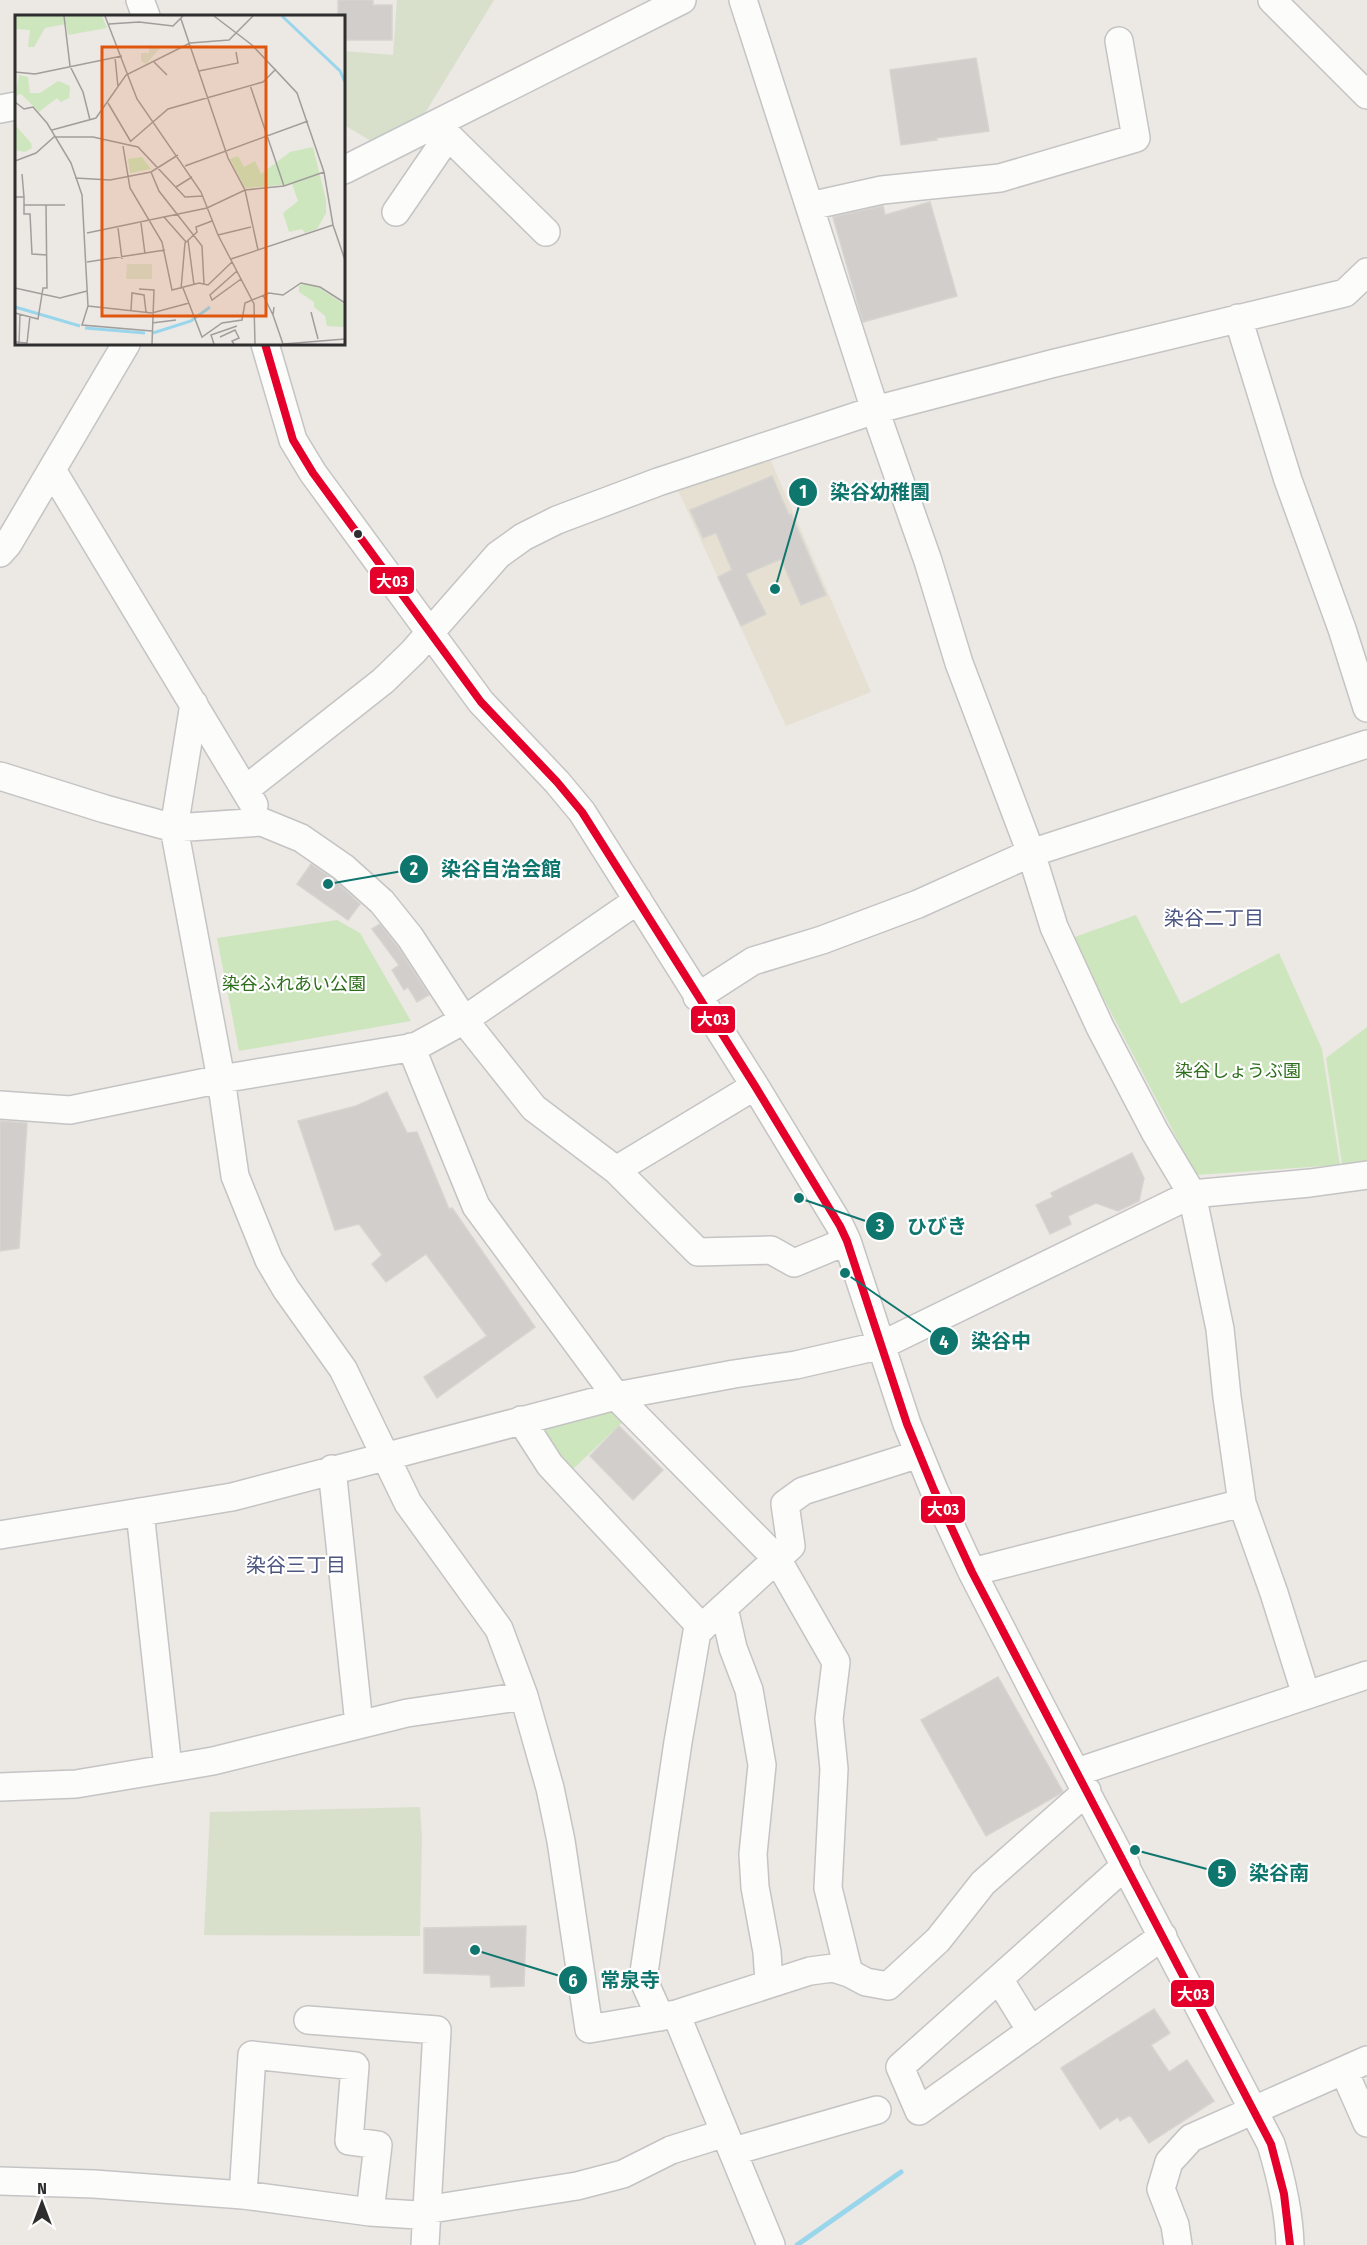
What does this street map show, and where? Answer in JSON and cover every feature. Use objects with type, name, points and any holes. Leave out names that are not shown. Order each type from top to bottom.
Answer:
[{"type":"street","points":[[140,0],[147,15]]},
{"type":"street","points":[[345,170],[442,130],[681,0]]},
{"type":"street","points":[[743,0],[875,410],[928,561],[959,663],[1031,853],[1054,927],[1086,999],[1155,1132],[1192,1194],[1220,1329],[1242,1503],[1306,1695]]},
{"type":"street","points":[[1272,0],[1367,95]]},
{"type":"street","points":[[810,206],[882,190],[1000,178],[1136,138],[1119,41]]},
{"type":"street","points":[[0,109],[15,106]]},
{"type":"street","points":[[396,212],[442,130]]},
{"type":"street","points":[[442,130],[546,232]]},
{"type":"street","points":[[246,789],[383,681],[413,652],[429,631],[498,555],[522,537],[548,524],[658,482],[875,410],[1345,293],[1367,272]]},
{"type":"street","points":[[1238,318],[1288,480],[1342,630],[1367,708]]},
{"type":"street","points":[[0,553],[8,544],[125,345]]},
{"type":"street","points":[[265,345],[293,440],[313,473],[481,702],[582,813],[830,1208],[847,1241],[919,1454],[972,1572],[1271,2144],[1287,2208],[1290,2245]]},
{"type":"street","points":[[52,470],[246,789],[262,822]]},
{"type":"street","points":[[195,704],[174,828],[221,1079],[235,1176],[269,1260],[286,1289],[343,1368],[408,1503],[499,1629],[524,1696],[550,1788],[561,1841],[589,2028],[668,2015],[810,1971],[833,1968],[866,1982],[888,1986],[938,1940],[983,1883],[1082,1782],[1306,1695],[1367,1674]]},
{"type":"street","points":[[698,997],[753,961],[822,940],[918,904],[1031,853],[1367,744]]},
{"type":"street","points":[[0,776],[174,828],[262,822],[301,838],[343,867],[382,902],[410,937],[464,1020],[534,1108],[616,1170],[698,1252],[771,1250],[794,1263],[847,1241]]},
{"type":"street","points":[[0,1105],[70,1110],[221,1079],[411,1047],[464,1020],[638,900]]},
{"type":"street","points":[[411,1047],[476,1206],[616,1396],[777,1558],[836,1662],[829,1719],[834,1769],[828,1888],[849,1973]]},
{"type":"street","points":[[616,1170],[754,1086]]},
{"type":"street","points":[[0,1535],[232,1497],[384,1455],[616,1396],[796,1365],[882,1345],[1192,1194],[1367,1175]]},
{"type":"street","points":[[520,1420],[550,1465],[702,1628]]},
{"type":"street","points":[[771,2245],[730,2142],[668,2015],[643,1979],[678,1742],[698,1632],[792,1546],[785,1504],[803,1491],[919,1454]]},
{"type":"street","points":[[332,1469],[360,1724]]},
{"type":"street","points":[[972,1572],[1242,1503]]},
{"type":"street","points":[[140,1512],[168,1768]]},
{"type":"street","points":[[724,1608],[733,1648],[749,1690],[762,1765],[753,1854],[755,1887],[767,1952],[769,1984]]},
{"type":"street","points":[[0,1786],[76,1784],[213,1761],[407,1713],[524,1696]]},
{"type":"street","points":[[1126,1865],[900,2067],[919,2112],[1163,1936]]},
{"type":"street","points":[[999,1979],[1031,2031]]},
{"type":"street","points":[[308,2020],[437,2030],[425,2245]]},
{"type":"street","points":[[243,2195],[252,2055],[355,2066],[349,2141],[378,2145],[370,2212]]},
{"type":"street","points":[[1178,2245],[1175,2225],[1161,2189],[1169,2162],[1191,2138],[1272,2104],[1355,2065],[1367,2123]]},
{"type":"street","points":[[0,2181],[243,2195],[370,2212],[418,2215],[426,2210],[577,2186],[623,2174],[671,2150],[730,2142],[877,2110]]},
{"type":"shaded area","points":[[768,454],[871,692],[786,726],[676,486]]},
{"type":"green space","points":[[397,0],[494,0],[422,118],[371,141],[345,126],[345,51],[393,55]]},
{"type":"green space","name":"染谷しょうぶ園","points":[[1136,915],[1181,1004],[1279,953],[1322,1049],[1340,1165],[1196,1175],[1072,938]]},
{"type":"green space","name":"染谷ふれあい公園","points":[[337,920],[360,933],[411,1021],[239,1051],[217,938]]},
{"type":"green space","points":[[1367,1027],[1367,1161],[1342,1164],[1326,1058]]},
{"type":"green space","points":[[619,1410],[627,1418],[573,1469],[540,1430]]},
{"type":"green space","points":[[420,1807],[422,1837],[420,1936],[204,1935],[210,1812]]},
{"type":"building","points":[[338,0],[373,0],[373,5],[392,5],[392,40],[345,40],[345,15],[338,15]]},
{"type":"building","points":[[976,58],[989,131],[901,145],[890,70]]},
{"type":"building","points":[[930,202],[957,296],[863,322],[833,217],[883,206],[885,215]]},
{"type":"building","points":[[772,476],[826,595],[801,605],[781,559],[746,574],[766,614],[741,626],[718,577],[732,570],[716,533],[703,538],[690,510]]},
{"type":"building","points":[[311,864],[333,879],[360,904],[348,920],[297,884]]},
{"type":"building","points":[[380,924],[429,995],[417,1002],[408,987],[404,990],[392,970],[399,965],[372,929]]},
{"type":"building","points":[[387,1092],[407,1133],[417,1132],[449,1209],[452,1208],[535,1327],[437,1398],[424,1377],[487,1336],[426,1254],[386,1282],[372,1264],[382,1255],[359,1224],[335,1230],[298,1121],[356,1106]]},
{"type":"building","points":[[0,1121],[27,1123],[19,1248],[0,1251]]},
{"type":"building","points":[[1132,1153],[1144,1178],[1139,1201],[1118,1211],[1096,1203],[1068,1216],[1071,1224],[1050,1234],[1036,1205],[1053,1197],[1051,1193]]},
{"type":"building","points":[[619,1426],[663,1470],[633,1500],[590,1456]]},
{"type":"building","points":[[998,1677],[1063,1792],[986,1836],[921,1720]]},
{"type":"building","points":[[526,1926],[524,1986],[491,1987],[490,1975],[424,1973],[424,1928]]},
{"type":"building","points":[[1154,2009],[1170,2033],[1151,2045],[1169,2072],[1187,2060],[1214,2101],[1149,2143],[1130,2115],[1120,2121],[1118,2117],[1100,2129],[1061,2068]]},
{"type":"waterway","points":[[797,2245],[901,2172]]},
{"type":"transit line","name":"大03","points":[[265,345],[293,440],[313,473],[481,702],[557,782],[582,812],[755,1086],[840,1226],[847,1241],[907,1424],[934,1490],[972,1572],[1271,2144],[1284,2194],[1290,2245]]},
{"type":"place","name":"染谷幼稚園","points":[[775,589]]},
{"type":"place","name":"染谷自治会館","points":[[328,884]]},
{"type":"place","name":"ひびき","points":[[799,1198]]},
{"type":"place","name":"染谷中","points":[[845,1273]]},
{"type":"place","name":"染谷南","points":[[1135,1850]]},
{"type":"place","name":"常泉寺","points":[[475,1950]]},
{"type":"district","name":"染谷二丁目","points":[[1214,918]]},
{"type":"district","name":"染谷三丁目","points":[[296,1565]]}]
